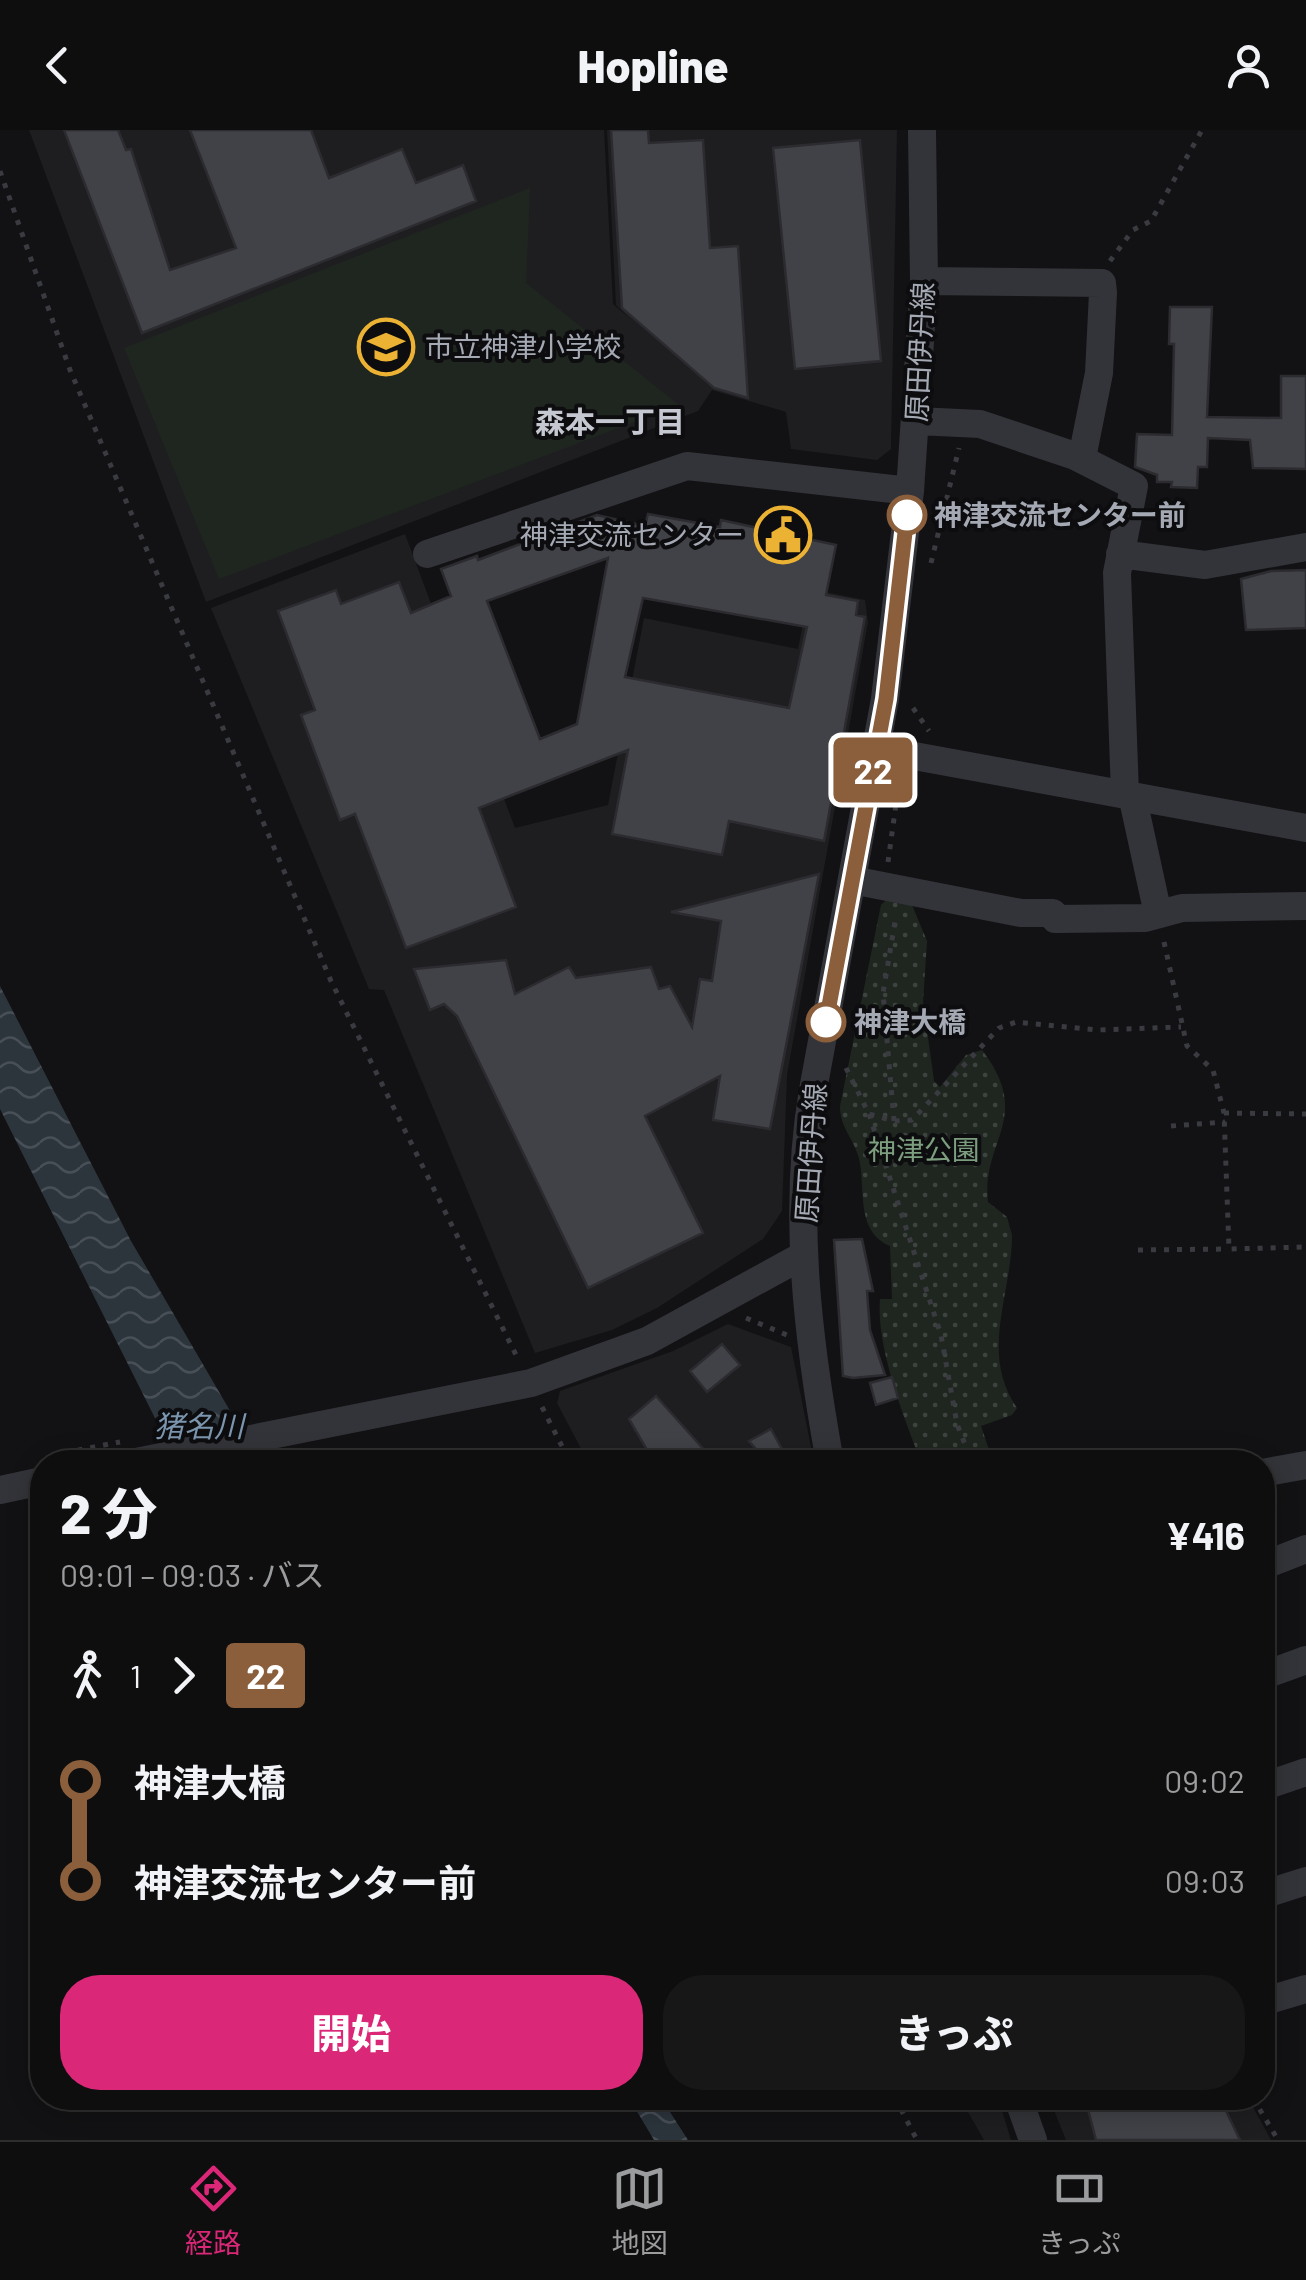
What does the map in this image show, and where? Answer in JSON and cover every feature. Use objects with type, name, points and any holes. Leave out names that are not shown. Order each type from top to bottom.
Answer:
[{"type":"street","name":"原田伊丹線","points":[[828,1450],[814,1376],[804,1255],[809,1114],[876,749],[910,491],[924,281],[922,130]]},
{"type":"street","points":[[924,281],[1102,282],[1099,372],[1083,452],[1074,456]]},
{"type":"street","points":[[917,420],[980,424],[1074,456],[1134,486],[1120,554],[1117,612],[1124,660],[1128,794],[1158,914]]},
{"type":"street","points":[[427,554],[687,466],[710,465],[910,491]]},
{"type":"street","points":[[1120,554],[1205,565],[1306,547]]},
{"type":"street","points":[[876,749],[1306,828]]},
{"type":"street","points":[[852,880],[1021,914],[1052,912],[1055,919],[1158,914],[1182,908],[1306,906]]},
{"type":"street","points":[[196,1450],[530,1383],[646,1341],[804,1255]]},
{"type":"street","points":[[1275,1471],[1306,1465]]},
{"type":"street","points":[[0,1490],[30,1484]]},
{"type":"street","points":[[1275,1561],[1306,1550]]},
{"type":"street","points":[[1275,1671],[1306,1660]]},
{"type":"street","points":[[1275,1783],[1306,1772]]},
{"type":"street","points":[[1275,1891],[1306,1881]]},
{"type":"street","points":[[1275,1998],[1306,1989]]},
{"type":"street","points":[[1022,2110],[1033,2140]]},
{"type":"path","points":[[1102,282],[1114,253],[1133,230],[1152,221],[1202,130]]},
{"type":"path","points":[[0,171],[70,370],[331,981],[564,1450]]},
{"type":"path","points":[[894,1122],[883,992],[896,804],[921,786]]},
{"type":"path","points":[[1158,914],[1186,1046],[1213,1070],[1224,1113],[1229,1248]]},
{"type":"path","points":[[870,1114],[894,1122],[912,1120],[999,1028],[1016,1022],[1097,1030],[1181,1027]]},
{"type":"path","points":[[840,1079],[843,1065],[870,1114],[941,1336],[957,1424],[967,1450]]},
{"type":"path","points":[[1224,1113],[1306,1114]]},
{"type":"path","points":[[1171,1126],[1224,1122]]},
{"type":"path","points":[[1138,1250],[1306,1246]]},
{"type":"path","points":[[740,1318],[790,1337]]},
{"type":"path","points":[[900,2110],[916,2140]]},
{"type":"path","points":[[1260,2110],[1278,2140]]},
{"type":"shaded area","name":"市立神津小学校","points":[[29,130],[604,130],[613,304],[629,318],[616,305],[607,130],[897,130],[891,449],[877,460],[791,449],[786,412],[712,390],[698,411],[206,602]]},
{"type":"shaded area","points":[[405,534],[515,828],[608,805],[644,618],[798,649],[810,589],[865,600],[868,622],[787,1075],[782,1211],[763,1239],[657,1308],[612,1330],[535,1353],[384,990],[369,989],[211,608]]},
{"type":"shaded area","points":[[728,1324],[791,1347],[812,1450],[582,1450],[557,1403],[560,1391],[673,1351]]},
{"type":"shaded area","points":[[967,2110],[1002,2110],[1011,2140],[984,2140]]},
{"type":"shaded area","points":[[1054,2110],[1255,2110],[1271,2140],[1066,2140]]},
{"type":"green space","points":[[530,188],[526,283],[679,405],[219,579],[124,348]]},
{"type":"green space","name":"神津公園","points":[[886,900],[912,905],[927,941],[923,1001],[934,1081],[940,1087],[966,1055],[982,1050],[1004,1094],[1005,1112],[991,1162],[988,1202],[1007,1217],[1012,1235],[999,1345],[1006,1387],[1017,1408],[1012,1415],[981,1426],[989,1450],[917,1450],[882,1338],[880,1299],[892,1299],[890,1246],[871,1230],[867,1220],[859,1158],[840,1106],[881,905]]},
{"type":"water","name":"猪名川","points":[[0,986],[131,1241],[253,1450],[171,1450],[0,1109]]},
{"type":"water","points":[[636,2110],[669,2110],[688,2140],[654,2140]]},
{"type":"building","points":[[64,130],[118,130],[126,150],[131,149],[170,270],[236,248],[190,130],[311,130],[329,178],[402,149],[416,183],[463,165],[476,201],[142,333]]},
{"type":"building","points":[[611,130],[648,130],[649,143],[703,140],[710,248],[738,246],[748,398],[714,388],[622,308]]},
{"type":"building","points":[[860,140],[881,361],[795,369],[773,148]]},
{"type":"building","points":[[1170,307],[1212,307],[1207,417],[1281,418],[1281,376],[1306,376],[1306,469],[1253,468],[1250,440],[1208,438],[1207,467],[1198,467],[1197,488],[1171,487],[1172,482],[1157,482],[1157,475],[1135,467],[1137,434],[1172,435],[1174,344],[1169,344]]},
{"type":"building","points":[[648,514],[720,527],[721,520],[836,545],[826,595],[858,601],[856,615],[865,617],[824,841],[729,821],[722,855],[612,834],[628,750],[479,808],[516,907],[406,948],[355,814],[340,820],[301,715],[315,710],[278,611],[336,590],[341,604],[399,582],[411,613],[451,596],[441,569],[477,556],[478,560],[597,515],[645,526]],"holes":[[[608,558],[577,724],[540,739],[487,601]],[[643,598],[807,627],[789,708],[625,677]]]},
{"type":"building","points":[[1306,570],[1306,628],[1246,630],[1241,579],[1271,571]]},
{"type":"building","points":[[819,874],[770,1129],[713,1120],[720,1076],[645,1116],[703,1233],[588,1288],[457,1016],[444,1004],[430,1010],[414,969],[506,960],[515,994],[569,967],[576,978],[651,967],[659,989],[670,986],[692,1027],[700,979],[712,981],[721,921],[671,912]]},
{"type":"building","points":[[862,1239],[873,1291],[867,1291],[870,1330],[885,1375],[853,1378],[843,1376],[834,1240]]},
{"type":"building","points":[[722,1344],[740,1365],[707,1392],[690,1371]]},
{"type":"building","points":[[892,1377],[898,1398],[876,1405],[870,1383]]},
{"type":"building","points":[[656,1396],[704,1450],[647,1450],[629,1419]]},
{"type":"building","points":[[771,1429],[782,1450],[757,1450],[749,1441]]},
{"type":"building","points":[[1088,2110],[1226,2110],[1240,2140],[1096,2140]]},
{"type":"bus line","name":"22","points":[[826,1022],[886,699],[907,515]]},
{"type":"place","name":"市立神津小学校","points":[[386,347]]},
{"type":"place","name":"神津交流センター前","points":[[907,515]]},
{"type":"place","name":"神津交流センター","points":[[783,535]]},
{"type":"place","name":"神津大橋","points":[[826,1022]]},
{"type":"district","name":"森本一丁目","points":[[610,423]]}]
